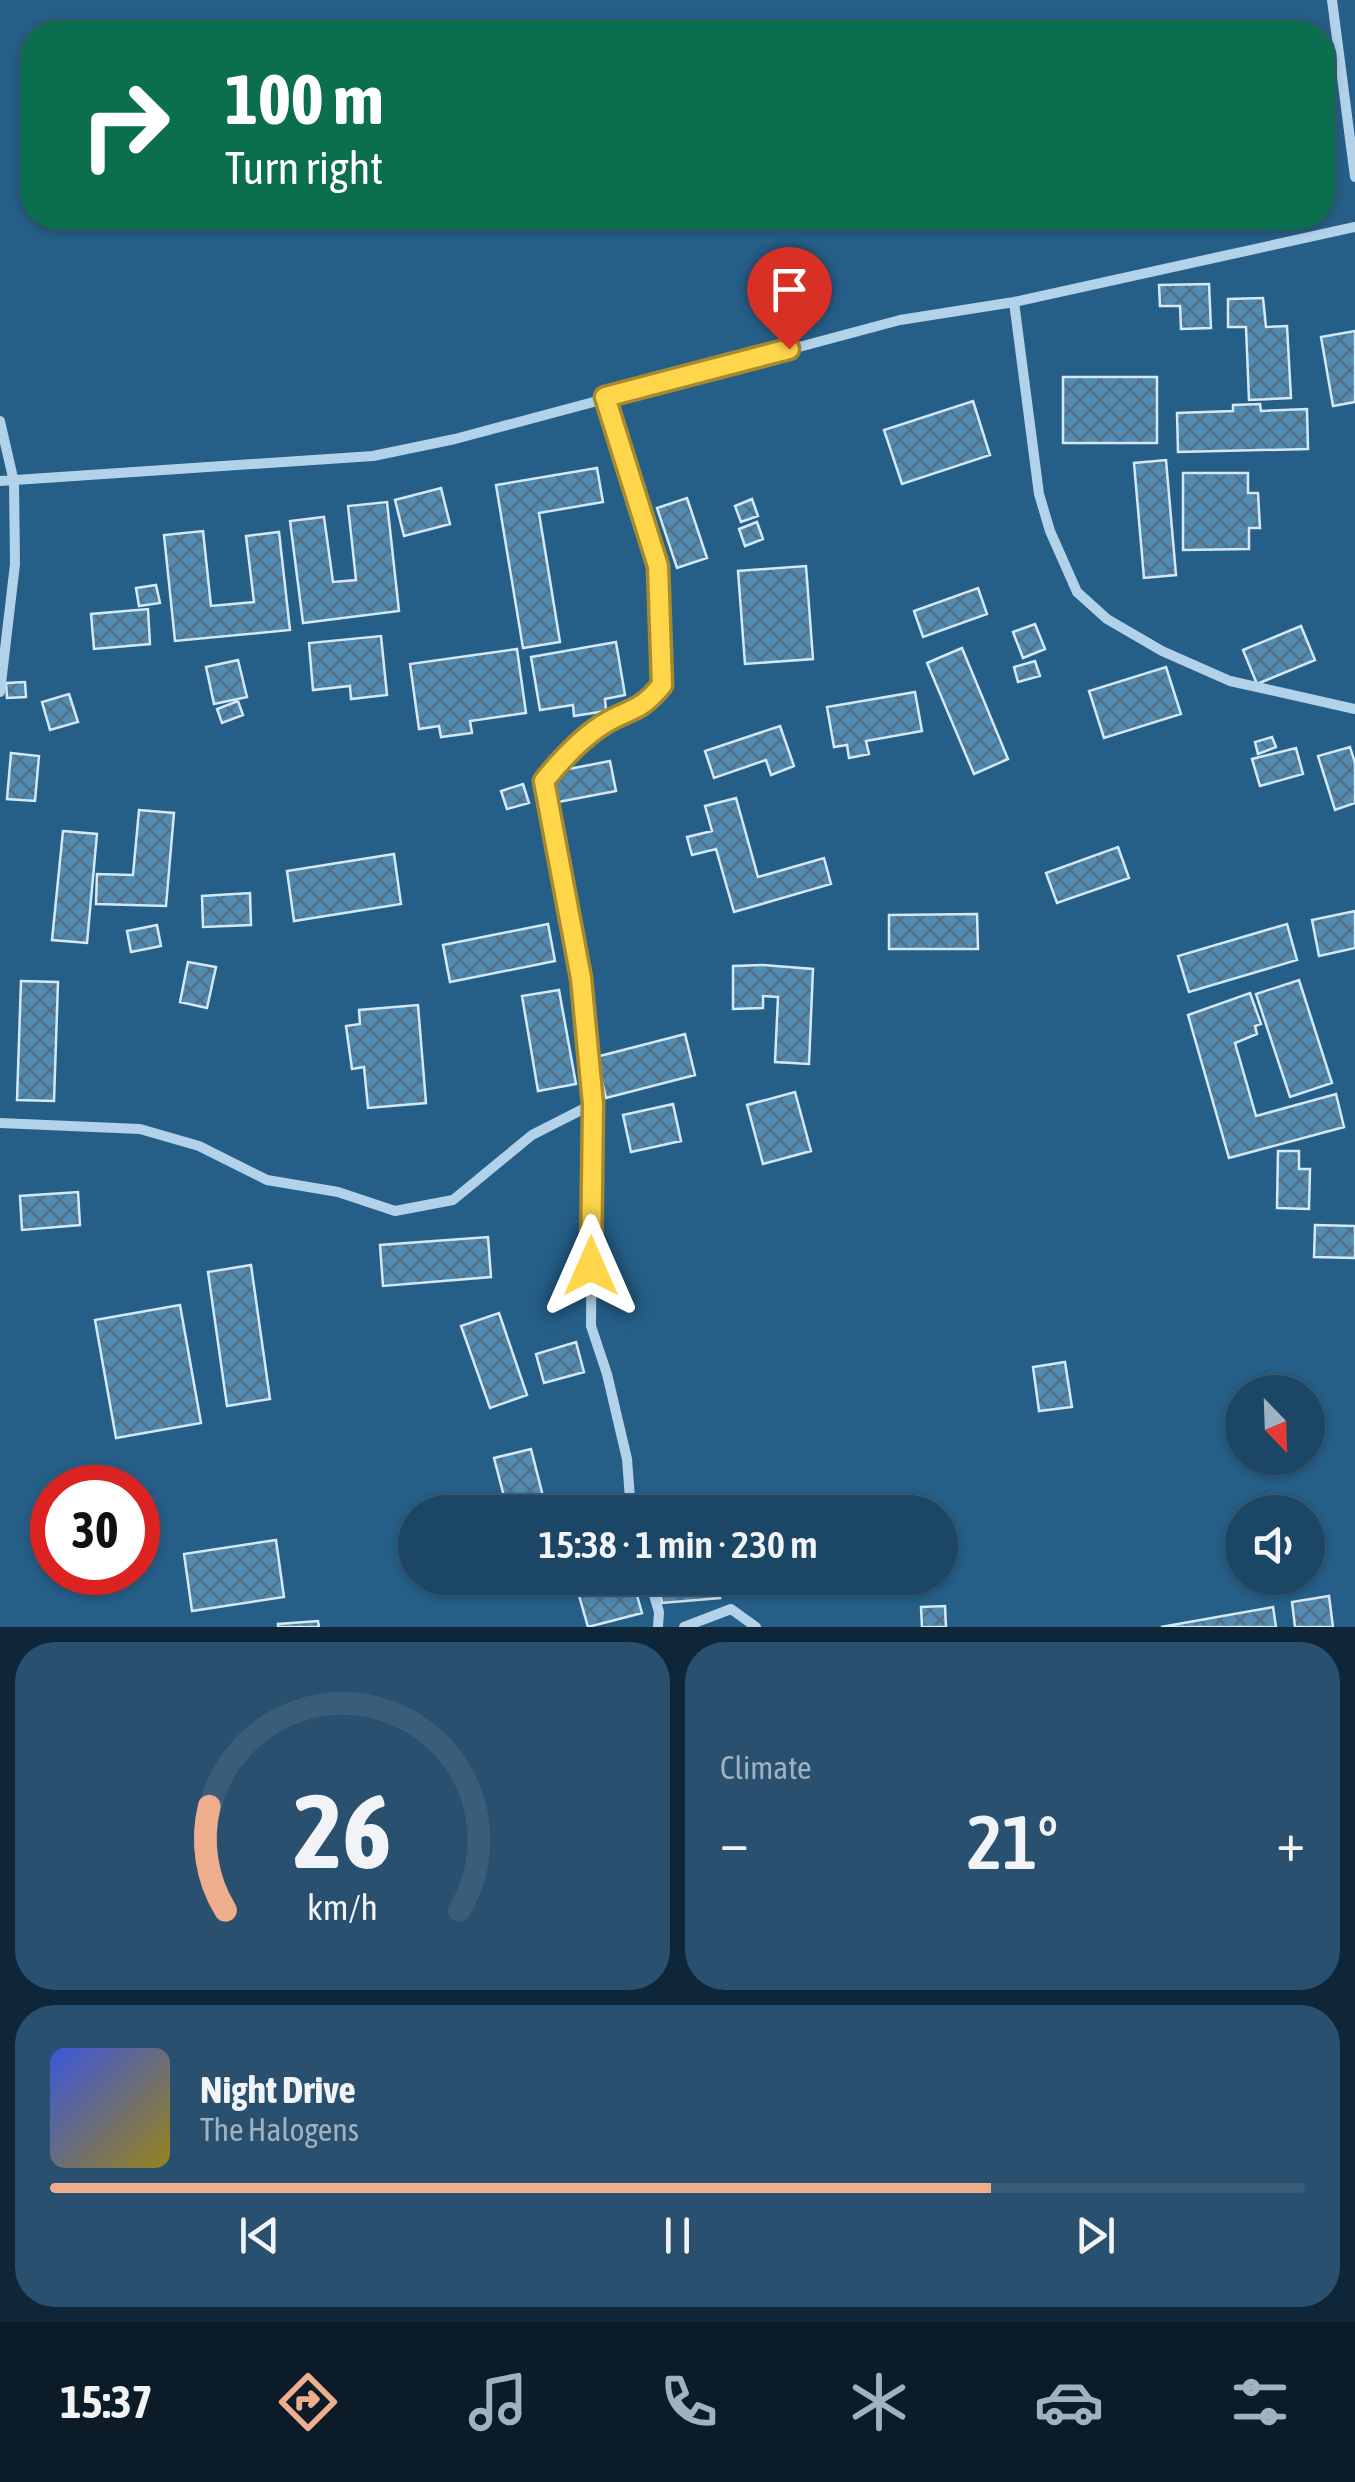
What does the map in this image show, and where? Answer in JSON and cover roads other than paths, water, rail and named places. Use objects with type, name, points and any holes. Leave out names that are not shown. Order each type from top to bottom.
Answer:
[{"type":"street","points":[[1335,23],[1355,177]]},
{"type":"street","points":[[0,480],[373,456],[455,438],[900,320],[1014,302],[1355,227]]},
{"type":"street","points":[[1014,302],[1039,494],[1050,531],[1078,592],[1108,619],[1162,651],[1230,681],[1355,709]]},
{"type":"street","points":[[605,397],[658,566],[662,685],[644,707],[604,724],[566,753],[544,781],[581,978],[593,1104],[591,1326],[627,1459],[630,1495]]},
{"type":"street","points":[[0,422],[14,482],[16,564],[0,692]]},
{"type":"street","points":[[0,1123],[140,1129],[199,1146],[267,1180],[338,1192],[395,1211],[453,1200],[532,1136],[593,1104]]},
{"type":"street","points":[[654,1595],[658,1627]]},
{"type":"street","points":[[684,1627],[730,1609],[756,1627]]}]
